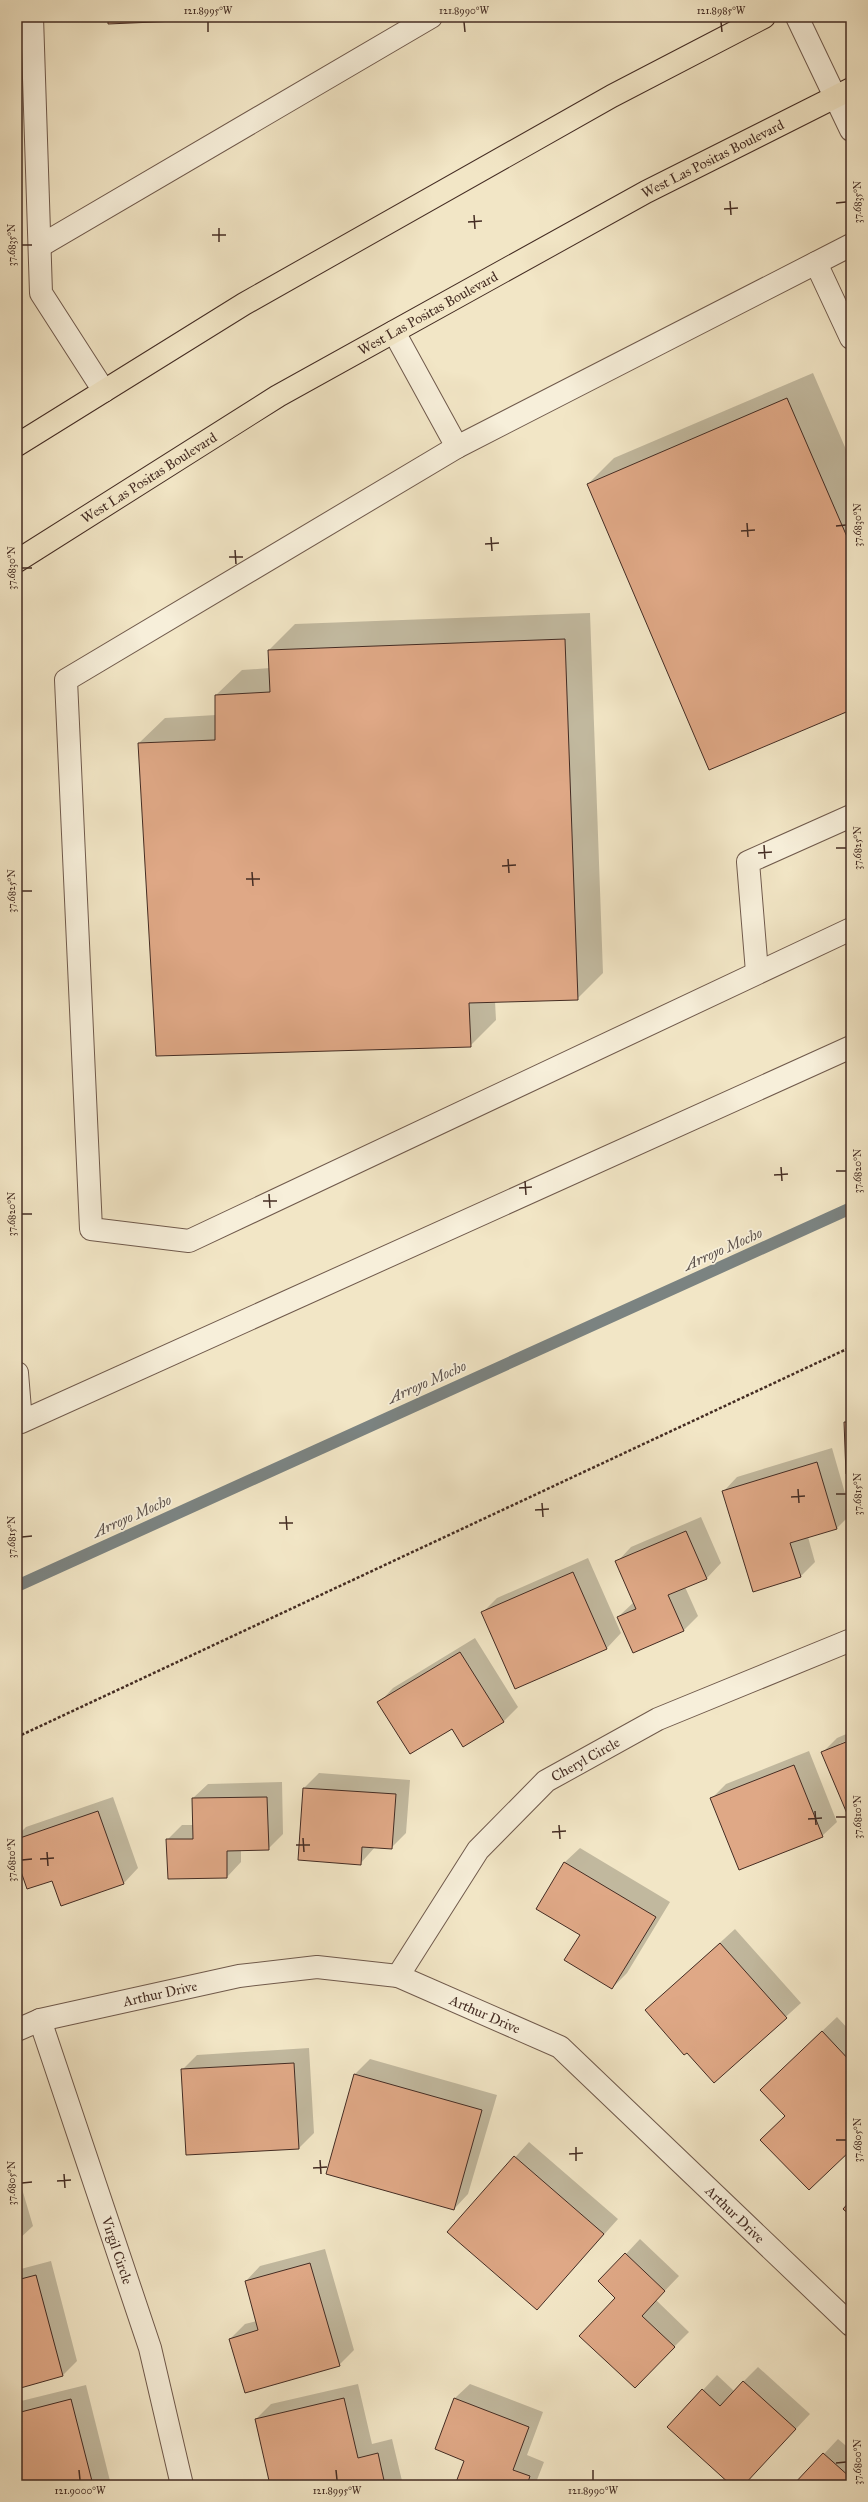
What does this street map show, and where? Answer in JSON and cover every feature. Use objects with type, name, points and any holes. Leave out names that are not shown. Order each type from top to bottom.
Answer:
[{"type":"main road","points":[[17,445],[244,304],[612,96],[764,17]]},
{"type":"main road","name":"West Las Positas Boulevard","points":[[17,561],[278,396],[646,192],[844,92]]},
{"type":"street","points":[[32,17],[41,293],[104,391]]},
{"type":"street","points":[[40,246],[431,17]]},
{"type":"street","points":[[797,17],[844,92],[851,130]]},
{"type":"street","points":[[851,245],[457,447],[66,680],[91,1228],[189,1242],[851,929]]},
{"type":"street","points":[[816,263],[851,338]]},
{"type":"street","points":[[394,332],[457,447]]},
{"type":"street","points":[[758,972],[748,862],[851,816]]},
{"type":"street","points":[[17,1373],[21,1422],[851,1046]]},
{"type":"street","name":"Cheryl Circle","points":[[398,1976],[478,1850],[546,1781],[658,1719],[851,1640]]},
{"type":"street","name":"Arthur Drive","points":[[17,2030],[40,2020],[239,1976],[317,1967],[398,1976],[560,2047],[851,2325]]},
{"type":"street","name":"Virgil Circle","points":[[40,2020],[150,2348],[182,2485]]},
{"type":"path","points":[[17,1737],[851,1347]]},
{"type":"building","points":[[108,17],[268,17],[108,24]]},
{"type":"building","points":[[787,398],[851,546],[851,710],[709,770],[587,484]]},
{"type":"building","points":[[565,639],[578,1000],[469,1003],[471,1047],[156,1056],[138,743],[215,740],[215,695],[270,692],[268,650]]},
{"type":"building","points":[[844,1422],[851,1422],[851,1474],[846,1474]]},
{"type":"building","points":[[817,1462],[837,1529],[790,1543],[801,1577],[753,1592],[722,1491]]},
{"type":"building","points":[[686,1531],[707,1579],[668,1595],[684,1631],[633,1653],[617,1617],[636,1609],[615,1561]]},
{"type":"building","points":[[573,1572],[607,1649],[515,1689],[481,1612]]},
{"type":"building","points":[[460,1652],[504,1722],[463,1747],[452,1729],[410,1754],[377,1702]]},
{"type":"building","points":[[851,1740],[851,1823],[821,1752]]},
{"type":"building","points":[[794,1765],[823,1837],[739,1870],[710,1798]]},
{"type":"building","points":[[303,1788],[396,1794],[392,1849],[362,1847],[361,1865],[298,1860]]},
{"type":"building","points":[[267,1797],[269,1850],[227,1851],[227,1878],[168,1879],[166,1839],[193,1839],[192,1798]]},
{"type":"building","points":[[98,1811],[124,1884],[61,1906],[52,1881],[27,1889],[17,1860],[17,1839]]},
{"type":"building","points":[[564,1862],[656,1917],[612,1989],[564,1960],[580,1935],[536,1909]]},
{"type":"building","points":[[720,1943],[787,2018],[714,2083],[687,2053],[684,2055],[645,2010]]},
{"type":"building","points":[[822,2031],[851,2062],[851,2108],[846,2113],[851,2119],[851,2150],[809,2190],[760,2140],[785,2116],[760,2090]]},
{"type":"building","points":[[294,2063],[299,2149],[186,2155],[181,2069]]},
{"type":"building","points":[[354,2074],[482,2110],[454,2210],[326,2174]]},
{"type":"building","points":[[514,2156],[604,2234],[537,2310],[447,2232]]},
{"type":"building","points":[[851,2200],[851,2216],[843,2209]]},
{"type":"building","points":[[625,2253],[665,2291],[642,2316],[675,2347],[635,2388],[579,2336],[615,2298],[598,2281]]},
{"type":"building","points":[[310,2263],[340,2366],[245,2393],[229,2339],[258,2330],[245,2281]]},
{"type":"building","points":[[36,2275],[63,2376],[17,2389],[17,2280]]},
{"type":"building","points":[[743,2381],[796,2429],[744,2485],[731,2485],[667,2427],[702,2389],[720,2406]]},
{"type":"building","points":[[344,2398],[358,2458],[378,2453],[385,2485],[270,2485],[255,2419]]},
{"type":"building","points":[[454,2398],[529,2427],[513,2470],[530,2476],[527,2485],[455,2485],[464,2461],[435,2449]]},
{"type":"building","points":[[71,2399],[93,2485],[17,2485],[17,2413]]},
{"type":"building","points":[[823,2453],[851,2478],[851,2485],[793,2485]]},
{"type":"waterway","name":"Arroyo Mocho","points":[[17,1586],[851,1208]]}]
